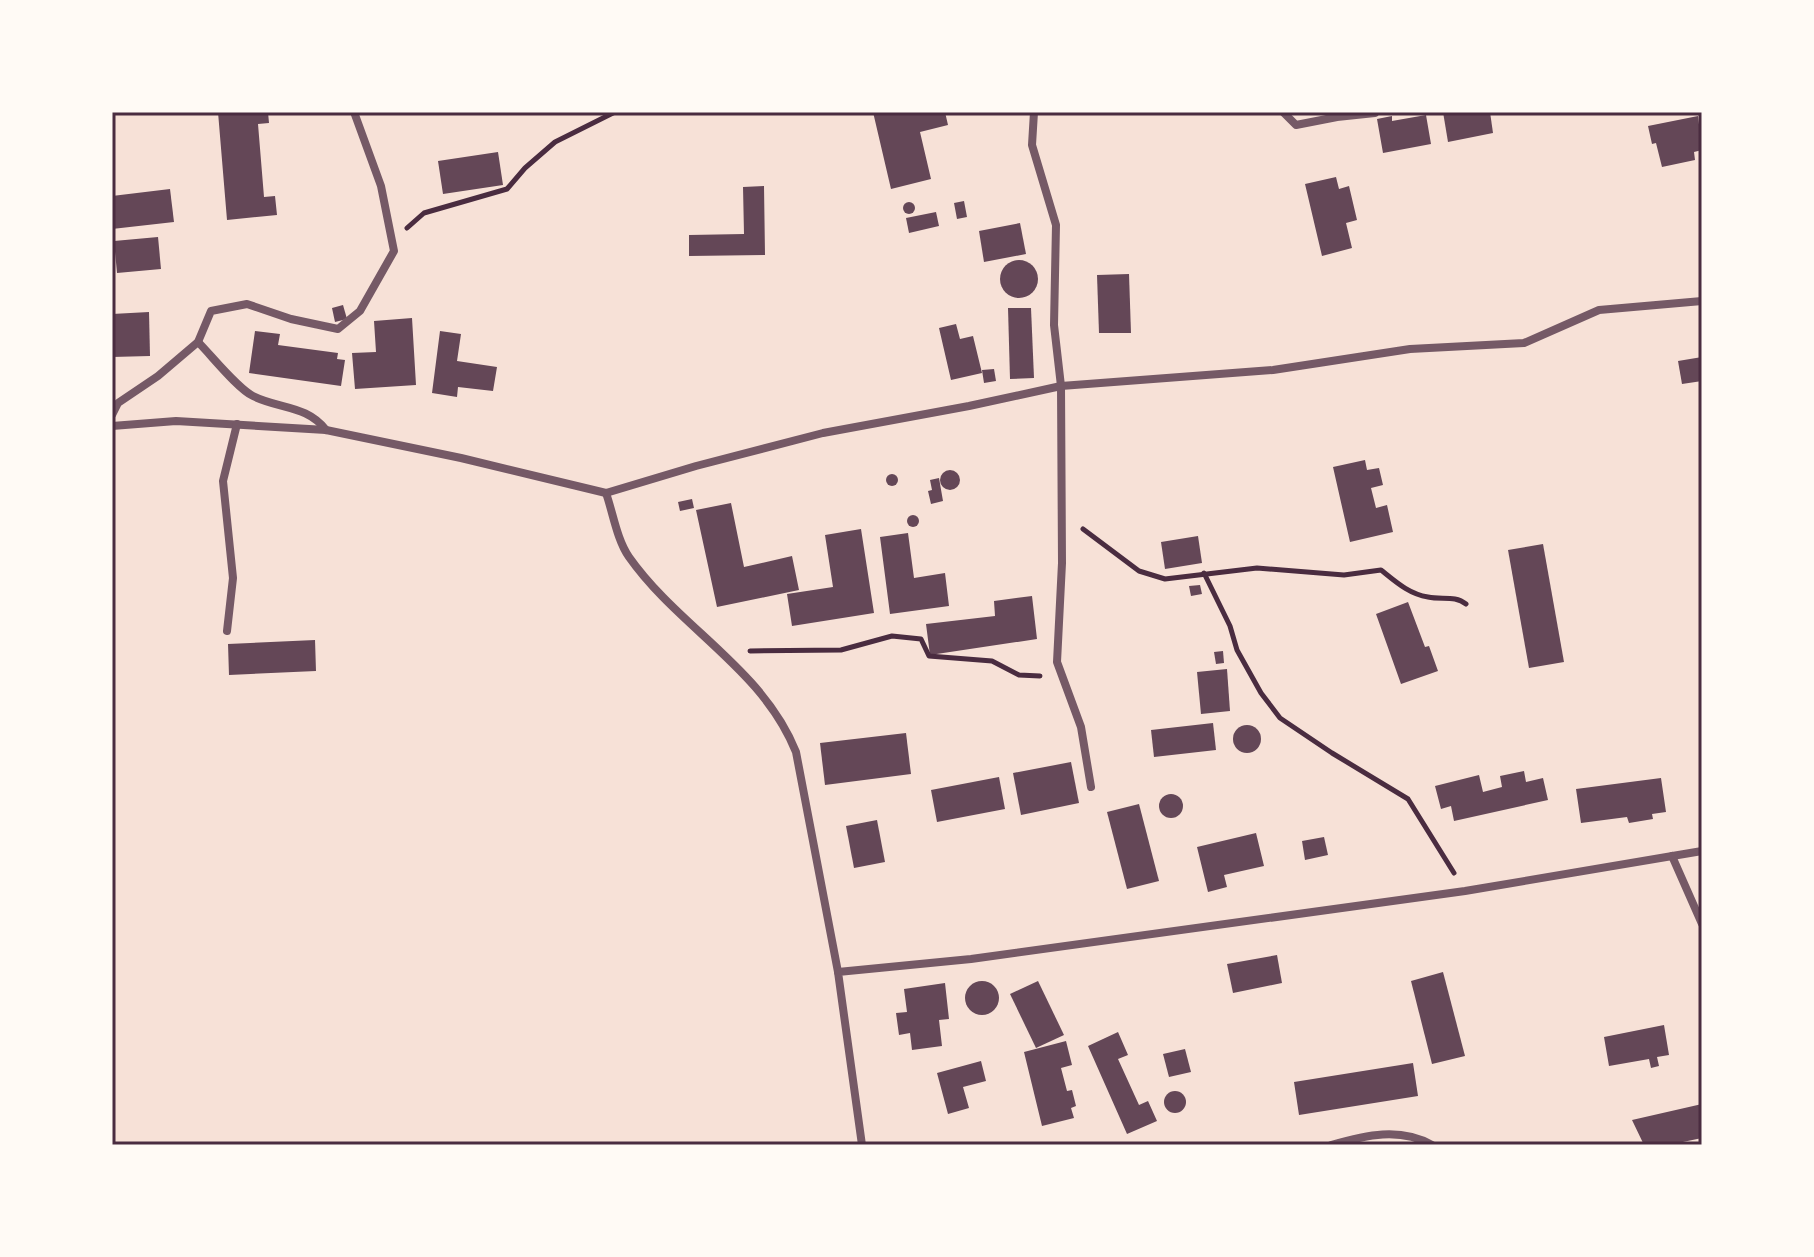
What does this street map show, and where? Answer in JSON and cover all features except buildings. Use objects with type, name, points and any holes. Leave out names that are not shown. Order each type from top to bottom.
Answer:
[{"type":"street","points":[[112,415],[118,403],[158,376],[198,342],[211,311],[247,304],[291,319],[338,329],[360,311],[394,251],[381,186],[354,112]]},
{"type":"street","points":[[1034,112],[1032,145],[1056,225],[1054,325],[1061,386],[1062,563],[1057,662],[1081,727],[1091,787]]},
{"type":"street","points":[[1283,112],[1296,125],[1375,113]]},
{"type":"street","points":[[112,426],[176,421],[326,430],[606,493],[823,433],[1061,386],[1273,370],[1410,349],[1524,343],[1599,310],[1702,301]]},
{"type":"street","points":[[198,342],[252,396],[303,411],[317,419],[326,430]]},
{"type":"street","points":[[227,631],[233,578],[223,481],[237,424]]},
{"type":"street","points":[[606,493],[627,555],[680,615],[767,699],[785,725],[796,752],[838,972],[862,1145]]},
{"type":"street","points":[[838,972],[971,959],[1465,891],[1702,851]]},
{"type":"street","points":[[1672,856],[1702,924]]},
{"type":"street","points":[[1331,1145],[1363,1136],[1398,1134],[1416,1136],[1432,1145]]},
{"type":"path","points":[[391,236],[413,225],[424,213],[507,189],[525,168],[555,142],[615,112]]},
{"type":"path","points":[[1061,517],[1091,534],[1139,571],[1165,579],[1257,568],[1344,575],[1381,570],[1404,588],[1427,597],[1458,597],[1466,604]]},
{"type":"path","points":[[1204,573],[1230,626],[1237,650],[1261,693],[1280,718],[1408,799],[1465,891]]},
{"type":"path","points":[[721,652],[841,650],[892,636],[921,639],[929,656],[940,659],[992,661],[1019,675],[1061,674]]}]
